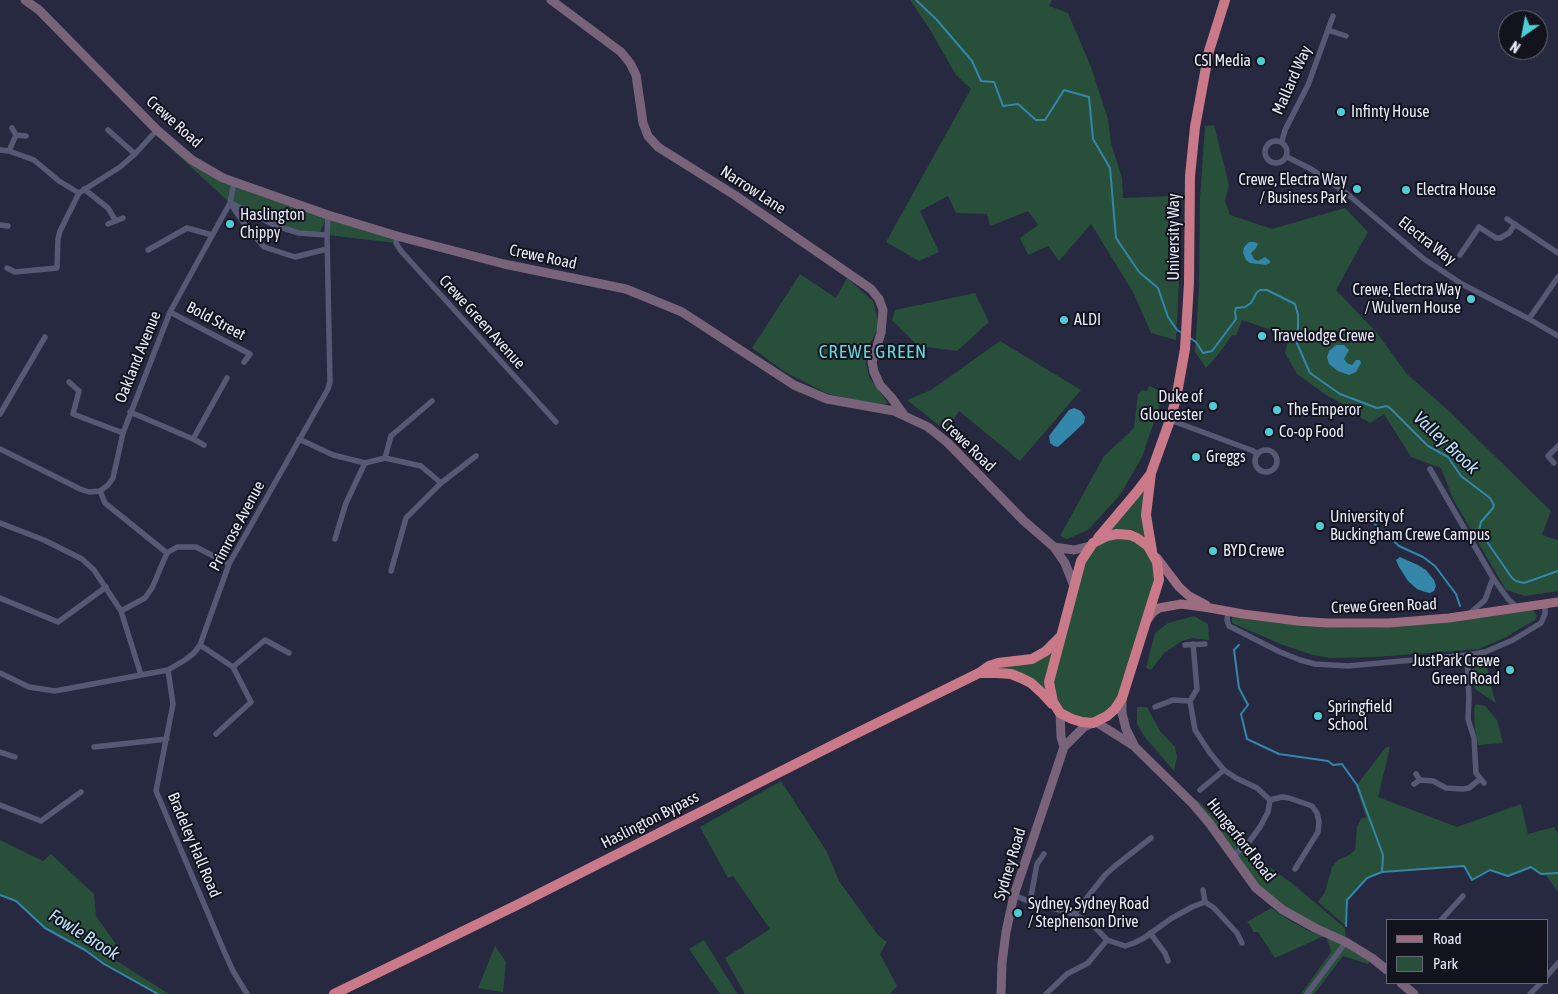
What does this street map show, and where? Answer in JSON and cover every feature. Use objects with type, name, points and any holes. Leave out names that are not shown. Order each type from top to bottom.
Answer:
[{"type":"highway","name":"University Way","points":[[1122,698],[1159,580],[1159,567],[1153,553],[1146,514],[1151,473],[1170,420],[1180,380],[1185,349],[1189,283],[1192,145],[1205,64],[1225,0]]},
{"type":"highway","name":"University Way","points":[[1058,711],[1050,694],[1048,682],[1081,561],[1092,544],[1151,473]]},
{"type":"highway","points":[[1092,544],[1106,536],[1123,534],[1142,541],[1153,553]]},
{"type":"highway","name":"Haslington Bypass","points":[[334,994],[517,905],[840,741],[979,673],[989,666],[998,663],[1032,659],[1046,651],[1060,637]]},
{"type":"highway","name":"Haslington Bypass","points":[[979,673],[997,672],[1021,678],[1031,683],[1058,711]]},
{"type":"highway","points":[[1058,711],[1072,719],[1094,722],[1111,713],[1122,698]]},
{"type":"main road","name":"Crewe Green Road","points":[[1153,553],[1179,587],[1210,608]]},
{"type":"main road","name":"Crewe Green Road","points":[[1146,621],[1153,612],[1165,606],[1181,604],[1298,621],[1341,623],[1408,622],[1466,616],[1558,602]]},
{"type":"street","name":"Crewe Road","points":[[25,0],[38,10],[157,130],[200,164],[234,183],[397,236],[504,264],[626,290],[682,312],[794,385],[827,399],[881,408],[928,427],[944,439],[1017,516],[1054,547],[1065,563],[1074,586]]},
{"type":"street","name":"Narrow Lane","points":[[551,0],[621,52],[630,63],[636,76],[643,123],[648,136],[658,147],[736,196],[872,289],[879,299],[884,321],[872,362],[874,372],[880,385],[904,416]]},
{"type":"street","name":"Mallard Way","points":[[1282,141],[1308,85],[1333,16]]},
{"type":"street","name":"Mallard Way","points":[[1328,30],[1346,36]]},
{"type":"street","points":[[12,128],[16,135]]},
{"type":"street","points":[[108,130],[135,154]]},
{"type":"street","points":[[8,268],[15,272],[57,268],[60,231],[82,191],[120,167],[157,130]]},
{"type":"street","points":[[16,135],[26,136]]},
{"type":"street","points":[[8,151],[16,135]]},
{"type":"street","points":[[1272,140],[1282,141],[1287,148],[1287,157],[1280,163],[1271,162],[1265,155],[1266,146],[1272,140]]},
{"type":"street","points":[[0,150],[34,160],[59,181],[82,191],[108,208],[115,220]]},
{"type":"street","name":"Electra Way","points":[[1287,157],[1311,168],[1345,192],[1424,259],[1446,274],[1558,336]]},
{"type":"street","name":"Oakland Avenue","points":[[100,491],[113,478],[123,433],[130,412],[170,312],[230,203],[234,183]]},
{"type":"street","points":[[230,203],[276,226],[299,233],[327,235]]},
{"type":"street","points":[[230,203],[245,225],[264,247],[295,257],[327,249]]},
{"type":"street","name":"Primrose Avenue","points":[[0,673],[29,686],[55,691],[168,670],[194,653],[200,645],[229,564],[328,389],[330,382],[328,215]]},
{"type":"street","points":[[108,224],[123,218]]},
{"type":"street","points":[[1507,219],[1558,253]]},
{"type":"street","points":[[0,224],[8,226]]},
{"type":"street","points":[[1460,256],[1479,227],[1496,238],[1500,238],[1508,233],[1514,224]]},
{"type":"street","points":[[148,250],[188,228],[212,235]]},
{"type":"street","name":"Crewe Green Avenue","points":[[397,236],[396,243],[401,251],[556,422]]},
{"type":"street","points":[[1529,319],[1558,277]]},
{"type":"street","name":"Bold Street","points":[[170,312],[250,354],[244,362]]},
{"type":"street","points":[[0,414],[45,337]]},
{"type":"street","points":[[193,439],[227,378]]},
{"type":"street","points":[[69,382],[79,391],[73,414],[123,433]]},
{"type":"street","points":[[385,458],[391,436],[432,401]]},
{"type":"street","points":[[130,412],[204,445]]},
{"type":"street","points":[[1170,420],[1258,454]]},
{"type":"street","points":[[299,439],[333,455],[365,463],[385,458],[422,466],[441,483]]},
{"type":"street","points":[[1554,463],[1548,456],[1558,446]]},
{"type":"street","points":[[0,448],[80,489],[89,492],[100,491],[106,503],[167,553]]},
{"type":"street","points":[[391,571],[406,518],[441,483],[476,456]]},
{"type":"street","points":[[335,539],[346,503],[365,463]]},
{"type":"street","points":[[1430,469],[1493,578],[1508,599],[1518,608]]},
{"type":"street","points":[[0,523],[44,540],[82,559],[94,570],[121,611],[140,675]]},
{"type":"street","points":[[1054,547],[1074,550],[1092,544]]},
{"type":"street","points":[[121,611],[145,598],[152,588],[167,553],[177,547],[196,547],[229,564]]},
{"type":"street","points":[[1466,616],[1485,600],[1493,578]]},
{"type":"street","points":[[0,598],[58,622],[106,587]]},
{"type":"street","points":[[1228,612],[1227,620],[1232,628],[1280,652],[1315,664],[1348,666],[1477,654],[1513,640],[1541,623],[1545,614],[1545,604]]},
{"type":"street","points":[[233,667],[265,640],[289,653]]},
{"type":"street","points":[[1193,644],[1197,689],[1190,702],[1195,730],[1224,770],[1257,788],[1270,800]]},
{"type":"street","points":[[1185,645],[1205,644]]},
{"type":"street","points":[[200,645],[233,667],[251,702],[216,734]]},
{"type":"street","points":[[1414,784],[1418,777],[1433,781],[1446,788],[1463,789],[1482,781],[1476,774],[1474,738],[1468,719],[1467,655]]},
{"type":"street","name":"Bradeley Hall Road","points":[[168,670],[173,704],[156,790],[224,951],[247,994]]},
{"type":"street","name":"Hungerford Road","points":[[1122,698],[1122,713],[1126,729],[1134,746]]},
{"type":"street","points":[[1155,707],[1173,700],[1190,702]]},
{"type":"street","name":"Sydney Road","points":[[1058,711],[1064,747]]},
{"type":"street","name":"Hungerford Road","points":[[1094,722],[1134,746],[1193,804],[1206,818],[1232,857],[1256,888],[1283,910],[1315,928],[1346,942],[1386,969]]},
{"type":"street","name":"Sydney Road","points":[[1001,994],[1006,932],[1014,895],[1064,747],[1084,727],[1094,722]]},
{"type":"street","points":[[94,747],[167,739]]},
{"type":"street","points":[[0,752],[15,757]]},
{"type":"street","points":[[1200,790],[1224,770]]},
{"type":"street","points":[[0,804],[41,821],[81,792]]},
{"type":"street","points":[[1270,800],[1282,797],[1289,798],[1312,806],[1317,814],[1319,822],[1318,832],[1295,869]]},
{"type":"street","points":[[1232,857],[1249,842],[1260,827],[1268,812],[1270,800]]},
{"type":"street","points":[[1074,914],[1105,875],[1151,838]]},
{"type":"street","name":"Sydney Road","points":[[1030,902],[1037,864],[1044,854]]},
{"type":"street","points":[[1204,890],[1205,902]]},
{"type":"street","points":[[1014,895],[1030,902],[1074,914],[1093,925],[1107,940],[1116,944],[1129,945],[1172,918],[1205,902]]},
{"type":"street","points":[[1442,919],[1463,896]]},
{"type":"street","points":[[1205,902],[1214,908],[1237,933],[1242,943]]},
{"type":"street","points":[[1150,933],[1168,958],[1168,961]]},
{"type":"street","points":[[1046,994],[1067,974],[1088,963],[1107,940]]},
{"type":"street","points":[[1307,994],[1346,942]]},
{"type":"street","points":[[1548,971],[1558,963]]},
{"type":"street","points":[[1402,984],[1414,994]]},
{"type":"street","points":[[1530,994],[1539,984]]},
{"type":"green space","points":[[910,0],[1052,0],[1049,6],[1068,13],[1091,67],[1108,119],[1111,143],[1122,178],[1123,198],[1171,196],[1180,262],[1176,340],[1151,333],[1133,292],[1091,224],[1059,261],[1048,246],[1028,255],[1020,238],[1038,225],[1028,211],[990,226],[987,214],[956,213],[948,196],[920,211],[939,252],[919,261],[886,242],[971,89],[956,75],[929,28]]},
{"type":"green space","points":[[1214,125],[1229,185],[1225,201],[1230,215],[1272,229],[1345,208],[1368,232],[1336,290],[1377,333],[1407,374],[1450,412],[1551,511],[1542,535],[1558,540],[1558,591],[1525,596],[1506,590],[1453,499],[1441,468],[1411,457],[1384,414],[1370,423],[1361,418],[1356,411],[1326,395],[1297,374],[1285,353],[1289,336],[1242,320],[1236,336],[1232,335],[1206,368],[1195,352],[1199,288],[1200,198],[1205,126]]},
{"type":"green space","points":[[154,133],[207,169],[397,236],[396,243],[327,235],[327,217],[320,232],[299,233],[276,226],[230,203]]},
{"type":"green space","points":[[800,274],[836,298],[847,278],[873,301],[879,326],[870,344],[866,363],[869,377],[888,403],[884,405],[826,393],[785,372],[752,348]]},
{"type":"green space","points":[[975,293],[989,322],[957,351],[918,346],[892,320],[895,310]]},
{"type":"green space","points":[[1000,341],[1081,390],[1020,461],[959,411],[946,431],[907,400],[931,390]]},
{"type":"green space","points":[[1149,386],[1159,390],[1161,401],[1142,457],[1120,495],[1088,530],[1067,539],[1060,536],[1104,456],[1134,428],[1138,394],[1142,390],[1147,391]]},
{"type":"green space","points":[[1151,475],[1146,515],[1159,561],[1122,698],[1096,722],[1072,719],[1042,693],[989,666],[1026,661],[1060,637],[1081,561]]},
{"type":"green space","points":[[1532,609],[1537,616],[1535,620],[1506,637],[1479,649],[1376,657],[1331,658],[1313,655],[1283,645],[1232,623],[1232,617],[1319,627],[1374,628],[1423,624]]},
{"type":"green space","points":[[1194,616],[1208,624],[1209,640],[1192,638],[1182,641],[1164,653],[1151,670],[1146,668],[1155,633],[1168,623]]},
{"type":"green space","points":[[1485,658],[1496,703],[1475,689],[1471,674],[1476,661]]},
{"type":"green space","points":[[1476,704],[1485,706],[1497,720],[1503,743],[1478,745],[1475,730],[1474,708]]},
{"type":"green space","points":[[1137,707],[1147,707],[1160,731],[1175,747],[1177,757],[1174,771],[1144,736],[1137,724]]},
{"type":"green space","points":[[1386,747],[1390,747],[1378,797],[1457,827],[1521,804],[1528,834],[1554,827],[1558,834],[1558,892],[1545,874],[1541,874],[1531,867],[1508,876],[1490,870],[1472,880],[1464,866],[1382,872],[1367,878],[1347,899],[1346,926],[1318,902],[1325,892],[1332,867],[1338,860],[1355,850],[1357,827],[1361,819],[1366,817],[1356,786]]},
{"type":"green space","points":[[781,781],[827,852],[839,881],[878,935],[887,942],[880,954],[897,986],[890,994],[745,994],[725,958],[770,929],[733,876],[728,878],[700,827]]},
{"type":"green space","points":[[1197,800],[1243,847],[1294,885],[1345,928],[1346,942],[1372,958],[1368,964],[1343,956],[1314,994],[1301,994],[1331,951],[1327,939],[1330,935],[1256,888],[1193,804]]},
{"type":"green space","points":[[0,840],[43,861],[51,854],[94,894],[96,916],[116,944],[109,956],[169,994],[156,994],[104,964],[85,950],[45,928],[16,901],[0,896]]},
{"type":"green space","points":[[1271,908],[1309,931],[1324,936],[1275,958],[1258,932],[1253,932],[1247,922]]},
{"type":"green space","points":[[704,940],[738,994],[720,994],[689,949]]},
{"type":"green space","points":[[495,946],[506,962],[503,992],[478,988]]},
{"type":"water","points":[[1249,242],[1258,244],[1251,253],[1254,259],[1258,261],[1265,257],[1270,263],[1266,265],[1250,263],[1246,260],[1243,253],[1244,247]]},
{"type":"water","points":[[1336,345],[1344,345],[1349,350],[1344,359],[1347,363],[1352,365],[1356,360],[1360,360],[1361,363],[1356,372],[1349,375],[1338,371],[1329,364],[1327,357],[1329,351]]},
{"type":"water","points":[[1074,408],[1081,411],[1085,417],[1084,423],[1058,447],[1054,446],[1050,443],[1049,436],[1069,410]]},
{"type":"water","points":[[1400,557],[1426,570],[1434,580],[1436,586],[1434,591],[1430,593],[1417,589],[1408,581],[1396,560]]},
{"type":"waterway","name":"Valley Brook","points":[[916,0],[937,20],[972,61],[981,81],[994,82],[1003,106],[1018,104],[1036,120],[1045,120],[1064,90],[1089,97],[1093,139],[1110,168],[1116,238],[1139,272],[1158,288],[1168,317],[1177,330],[1182,333]]},
{"type":"waterway","name":"Valley Brook","points":[[1190,338],[1196,342],[1203,353],[1212,351],[1236,319],[1236,308],[1245,307],[1251,303],[1260,290],[1267,290],[1295,304],[1298,315],[1298,328],[1295,337],[1310,373],[1340,394],[1377,408],[1387,406],[1428,446],[1448,457],[1461,476],[1490,498],[1494,505],[1493,508],[1481,522],[1479,530],[1512,578],[1524,583],[1558,571]]},
{"type":"waterway","points":[[1364,514],[1399,546],[1423,557],[1435,566],[1456,594],[1460,606]]},
{"type":"waterway","points":[[1239,645],[1234,650],[1239,688],[1248,705],[1241,714],[1247,739],[1279,754],[1328,761],[1333,765],[1342,764],[1357,785],[1383,855],[1382,872]]},
{"type":"waterway","points":[[1346,926],[1347,900],[1367,878],[1382,872],[1464,866],[1472,880],[1490,870],[1508,876],[1531,867],[1541,874],[1558,873]]},
{"type":"waterway","name":"Fowle Brook","points":[[0,895],[16,901],[45,928],[158,994]]},
{"type":"place","name":"CSI Media","points":[[1261,61]]},
{"type":"place","name":"Infinty House","points":[[1341,112]]},
{"type":"place","name":"Crewe, Electra Way / Business Park","points":[[1357,189]]},
{"type":"place","name":"Electra House","points":[[1406,190]]},
{"type":"place","name":"Haslington Chippy","points":[[230,224]]},
{"type":"place","name":"Crewe, Electra Way / Wulvern House","points":[[1471,299]]},
{"type":"place","name":"ALDI","points":[[1064,320]]},
{"type":"place","name":"Travelodge Crewe","points":[[1262,336]]},
{"type":"place","name":"Duke of Gloucester","points":[[1213,406]]},
{"type":"place","name":"The Emperor","points":[[1277,410]]},
{"type":"place","name":"Co-op Food","points":[[1269,432]]},
{"type":"place","name":"Greggs","points":[[1196,457]]},
{"type":"place","name":"University of Buckingham Crewe Campus","points":[[1320,526]]},
{"type":"place","name":"BYD Crewe","points":[[1213,551]]},
{"type":"place","name":"JustPark Crewe Green Road","points":[[1510,670]]},
{"type":"place","name":"Springfield School","points":[[1318,716]]},
{"type":"place","name":"Sydney, Sydney Road / Stephenson Drive","points":[[1018,913]]},
{"type":"district","name":"CREWE GREEN","points":[[873,352]]}]
